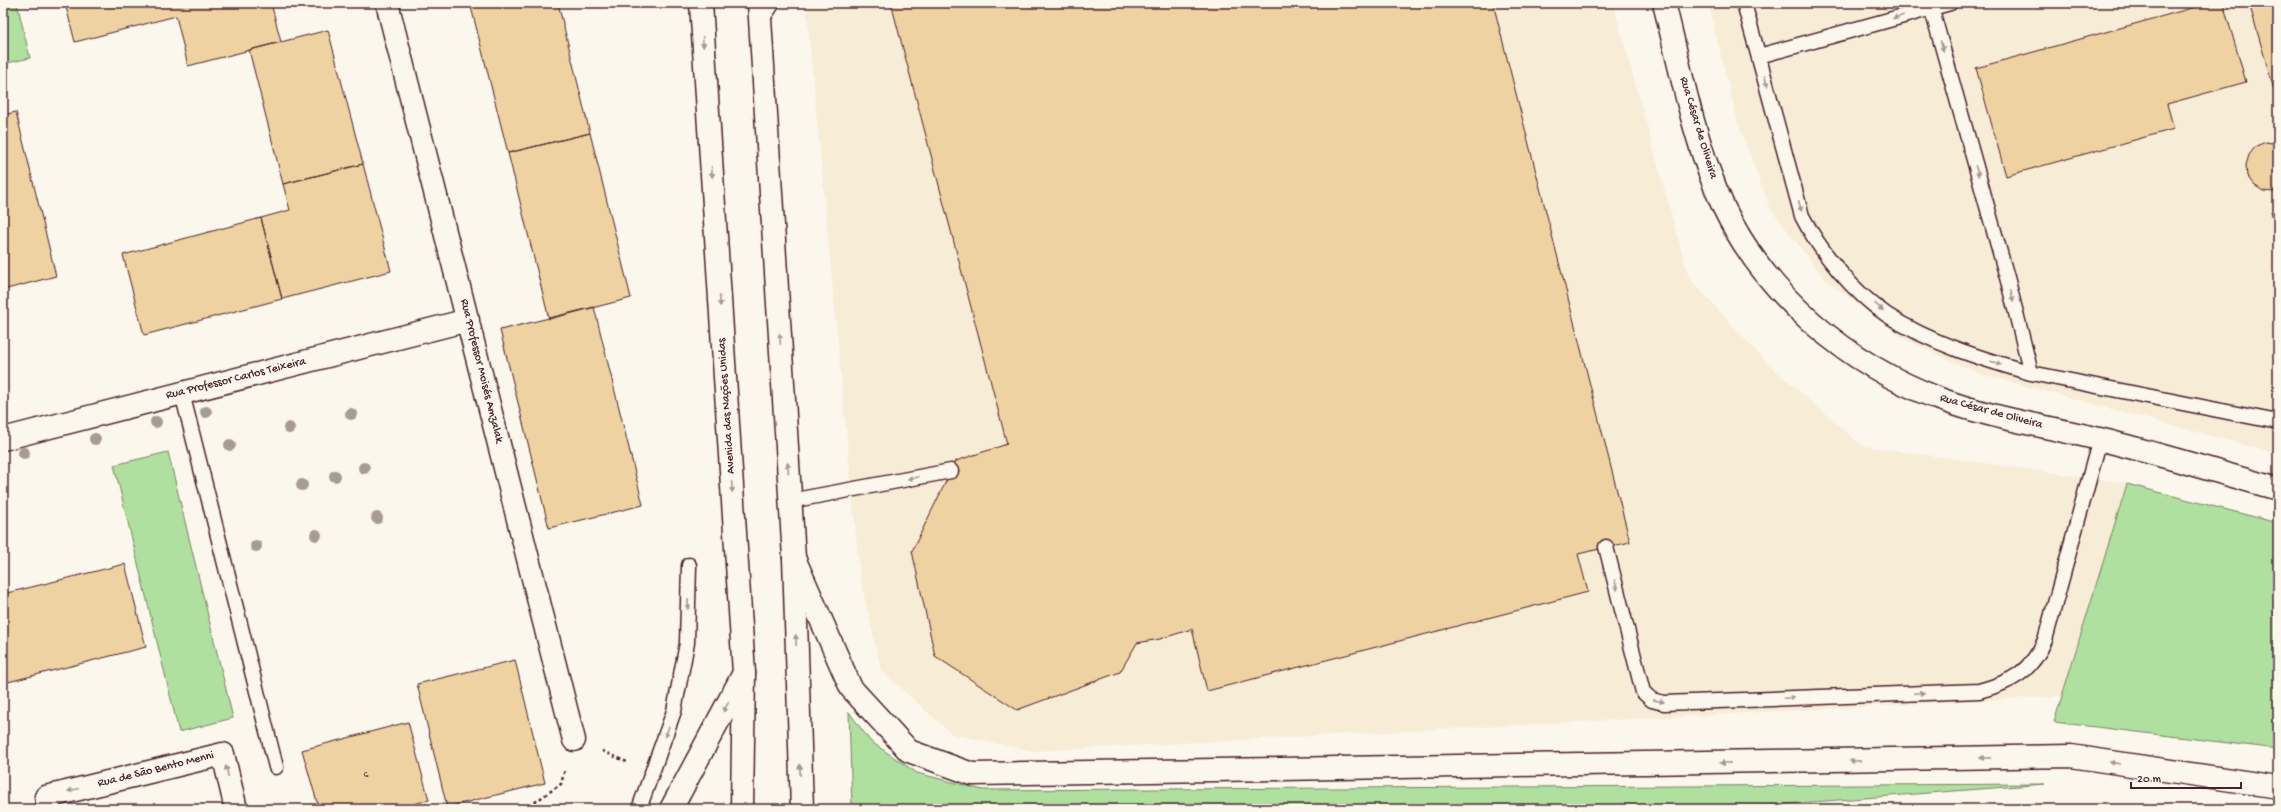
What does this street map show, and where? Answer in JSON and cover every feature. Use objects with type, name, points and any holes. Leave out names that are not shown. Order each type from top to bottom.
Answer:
[{"type":"main road","name":"Rua Professor Moisés Amzalak","points":[[387,3],[574,740]]},
{"type":"main road","name":"Avenida das Nações Unidas","points":[[701,3],[744,673],[742,809]]},
{"type":"main road","name":"Rua César de Oliveira","points":[[1664,3],[1694,126],[1707,167],[1724,207],[1749,250],[1770,279],[1798,310],[1842,347],[1865,363],[1902,384],[1941,400],[2100,440],[2278,489]]},
{"type":"main road","points":[[760,12],[794,558],[802,809]]},
{"type":"main road","name":"Rua Professor Carlos Teixeira","points":[[3,439],[468,320]]},
{"type":"main road","points":[[794,558],[851,688],[909,751],[972,774],[2071,756],[2278,787]]},
{"type":"main road","points":[[671,809],[744,673]]},
{"type":"main road","name":"Rua de São Bento Menni","points":[[49,809],[46,797],[223,754],[236,809]]},
{"type":"lane","points":[[760,12],[773,3]]},
{"type":"lane","points":[[1744,3],[1802,216],[1814,239],[1847,280],[1887,314],[1929,337],[1999,364],[2031,373],[2278,422]]},
{"type":"lane","points":[[1759,56],[1931,6],[1950,3]]},
{"type":"lane","points":[[1931,6],[2008,281],[2031,373]]},
{"type":"lane","points":[[182,393],[276,767]]},
{"type":"lane","points":[[1606,547],[1643,692],[1652,700],[1664,703],[1979,691],[2000,685],[2020,675],[2038,656],[2045,640],[2100,440]]},
{"type":"lane","points":[[790,502],[951,471]]},
{"type":"lane","points":[[639,809],[674,711],[686,643],[689,565]]},
{"type":"path","points":[[525,809],[561,784],[574,740]]},
{"type":"shaded area","points":[[806,3],[1613,3],[1689,278],[1768,364],[1862,446],[2132,484],[2098,694],[1033,751],[952,734],[881,670],[860,577]]},
{"type":"shaded area","points":[[1708,3],[2278,3],[2278,454],[1978,373],[1902,338],[1825,279],[1770,208],[1738,123]]},
{"type":"green space","points":[[3,3],[17,3],[30,58],[3,64]]},
{"type":"green space","points":[[168,452],[233,718],[179,732],[114,465]]},
{"type":"green space","points":[[2127,484],[2278,523],[2278,749],[2054,722]]},
{"type":"green space","points":[[849,712],[870,741],[917,773],[983,790],[2045,784],[1722,809],[852,809]]},
{"type":"building","points":[[65,3],[271,3],[281,42],[188,66],[176,16],[75,42]]},
{"type":"building","points":[[470,3],[558,3],[590,133],[508,153]]},
{"type":"building","points":[[891,3],[1493,3],[1630,542],[1578,554],[1588,592],[1207,691],[1192,629],[1160,639],[1137,643],[1120,672],[1017,710],[935,656],[912,551],[956,461],[1007,444]]},
{"type":"building","points":[[2210,3],[2223,3],[2246,82],[2167,104],[2174,129],[2006,176],[1976,68]]},
{"type":"building","points":[[2249,3],[2278,3],[2278,97],[2276,97]]},
{"type":"building","points":[[328,30],[363,164],[283,184],[249,50]]},
{"type":"building","points":[[16,112],[56,276],[3,290],[3,115]]},
{"type":"building","points":[[590,133],[631,298],[549,319],[508,153]]},
{"type":"building","points":[[2266,142],[2278,144],[2278,190],[2274,192],[2263,191],[2254,185],[2247,176],[2246,165],[2249,155],[2256,146]]},
{"type":"building","points":[[363,164],[391,271],[282,299],[261,218],[290,210],[283,184]]},
{"type":"building","points":[[2278,209],[2278,238],[2271,211]]},
{"type":"building","points":[[261,218],[282,299],[144,335],[123,255]]},
{"type":"building","points":[[594,307],[643,505],[549,528],[500,330]]},
{"type":"building","points":[[125,564],[146,647],[8,682],[3,660],[3,594]]},
{"type":"building","points":[[3,660],[8,682],[3,683]]},
{"type":"building","points":[[515,660],[545,783],[447,807],[417,684]]},
{"type":"building","points":[[408,722],[429,800],[403,807],[403,809],[319,809],[302,750]]}]
